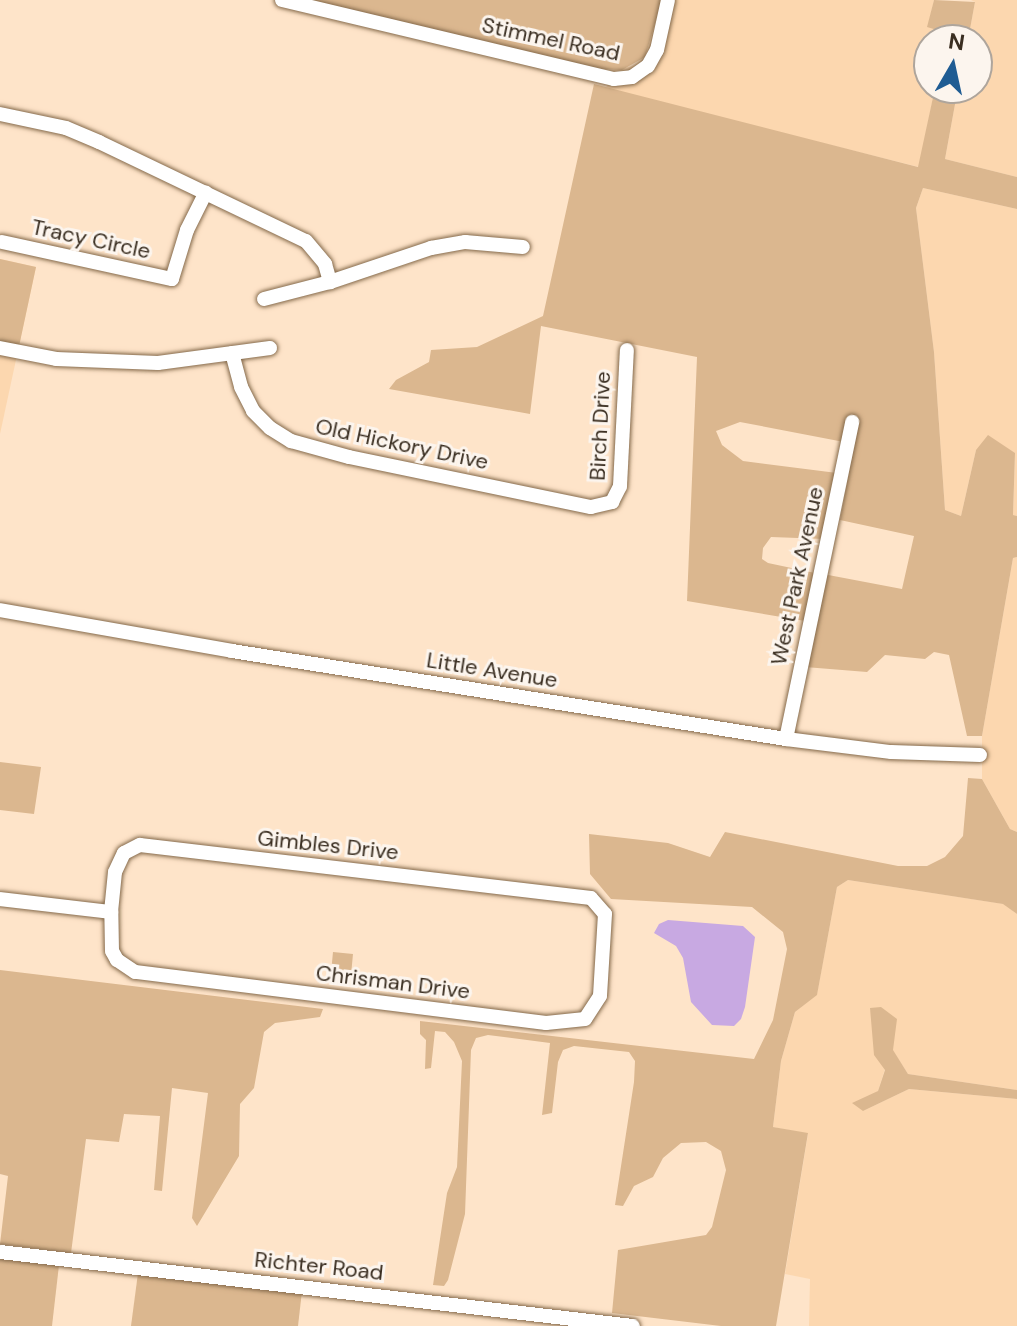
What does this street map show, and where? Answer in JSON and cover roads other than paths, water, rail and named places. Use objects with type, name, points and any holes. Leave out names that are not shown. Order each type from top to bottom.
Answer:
[{"type":"street","name":"Stimmel Road","points":[[282,0],[614,79],[632,77],[648,66],[657,50],[668,0]]},
{"type":"street","points":[[0,114],[66,128],[306,241],[325,264],[330,282]]},
{"type":"street","name":"Tracy Circle","points":[[2,242],[172,279],[187,230],[206,192]]},
{"type":"street","points":[[264,299],[330,282],[431,248],[465,242],[523,247]]},
{"type":"street","points":[[0,348],[56,359],[158,363],[270,348]]},
{"type":"street","name":"Birch Drive","points":[[612,502],[620,486],[627,350]]},
{"type":"street","name":"Old Hickory Drive","points":[[232,353],[241,387],[253,411],[270,428],[291,441],[349,457],[591,507],[612,502]]},
{"type":"street","name":"West Park Avenue","points":[[786,739],[852,422]]},
{"type":"street","name":"Little Avenue","points":[[0,610],[232,651],[786,739],[891,752],[980,755]]},
{"type":"street","name":"Gimbles Drive","points":[[111,912],[115,872],[124,853],[140,845],[591,898]]},
{"type":"street","name":"Chrisman Drive","points":[[111,912],[112,951],[117,960],[135,972],[565,1023],[585,1019],[600,996],[605,914],[591,898]]},
{"type":"street","points":[[0,899],[111,912]]},
{"type":"street","name":"Richter Road","points":[[0,1252],[633,1326]]}]
